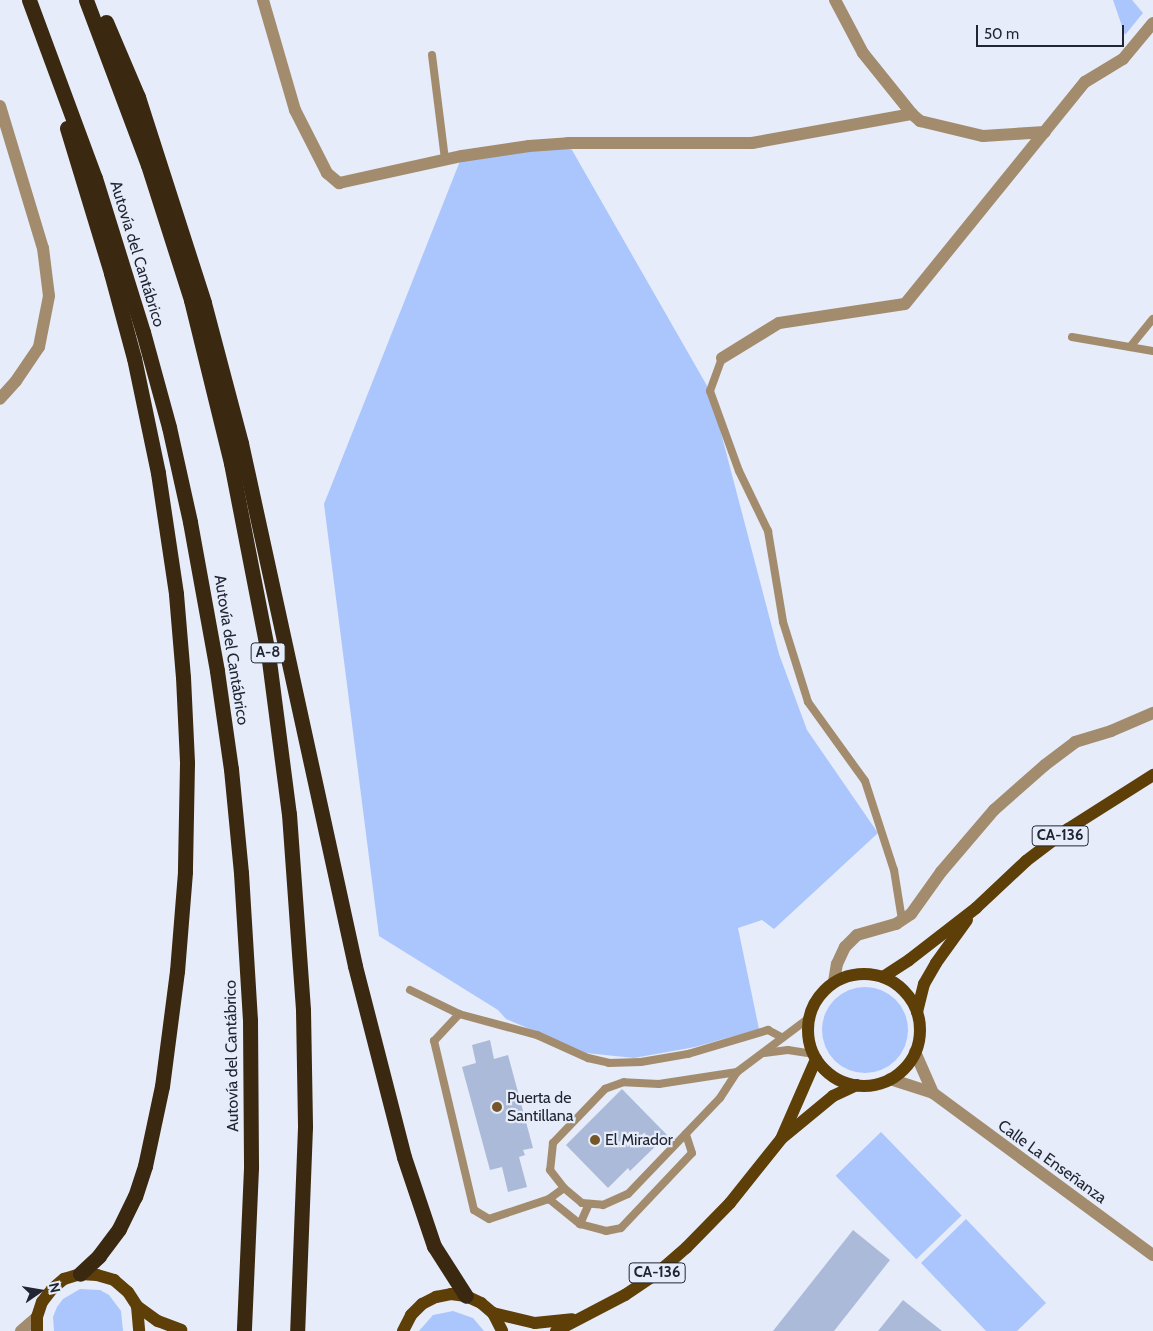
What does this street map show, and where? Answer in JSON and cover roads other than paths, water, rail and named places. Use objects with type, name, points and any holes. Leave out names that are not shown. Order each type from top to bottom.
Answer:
[{"type":"highway","points":[[23,0],[69,135],[111,272],[144,402],[158,473],[176,594],[186,719],[186,815],[181,926],[162,1086],[145,1166],[129,1211],[109,1244],[80,1274]]},
{"type":"highway","name":"Autovía del Cantábrico","points":[[29,0],[95,178],[141,323],[169,427],[190,522],[216,662],[231,769],[240,855],[249,1003],[251,1168],[244,1331]]},
{"type":"highway","name":"A-8","points":[[86,0],[148,165],[191,300],[231,464],[269,662],[289,814],[303,1010],[304,1137],[297,1331]]},
{"type":"highway","points":[[96,0],[138,97],[204,303],[260,520],[355,966],[404,1157],[434,1246],[466,1296]]},
{"type":"main road","name":"CA-136","points":[[976,908],[1040,851],[1086,817],[1153,775]]},
{"type":"main road","points":[[883,977],[976,908]]},
{"type":"main road","points":[[917,1012],[924,984],[936,962],[976,908]]},
{"type":"main road","points":[[858,974],[883,977],[904,991],[917,1012],[920,1026],[915,1052],[905,1068],[890,1079],[874,1085],[857,1085],[834,1077],[815,1056],[808,1036],[809,1018],[818,998],[834,982],[858,974]]},
{"type":"main road","points":[[781,1139],[815,1056]]},
{"type":"main road","points":[[781,1139],[833,1096],[857,1085]]},
{"type":"main road","name":"CA-136","points":[[577,1319],[625,1295],[686,1248],[730,1203],[781,1139]]},
{"type":"main road","points":[[37,1331],[36,1317],[42,1302],[52,1289],[64,1279],[80,1274],[97,1275],[114,1280],[128,1292],[137,1306],[158,1321],[183,1331]]},
{"type":"main road","points":[[401,1330],[411,1314],[422,1304],[436,1297],[451,1294],[466,1296],[481,1303],[493,1313],[502,1331]]},
{"type":"main road","points":[[137,1306],[140,1331]]},
{"type":"main road","points":[[493,1313],[534,1324],[577,1319]]},
{"type":"main road","points":[[556,1331],[577,1319]]},
{"type":"street","points":[[263,0],[295,110],[327,173],[339,183],[445,160],[529,146],[568,143],[752,143],[912,114]]},
{"type":"street","points":[[835,0],[863,53],[912,114],[920,121],[983,136],[1045,132]]},
{"type":"street","points":[[722,358],[780,323],[905,304],[1085,82],[1122,59],[1153,23]]},
{"type":"street","points":[[0,106],[43,248],[49,296],[39,347],[16,381],[0,399]]},
{"type":"street","points":[[834,982],[838,964],[845,947],[857,935],[896,924],[911,914],[941,872],[994,810],[1045,765],[1075,742],[1111,731],[1153,713]]},
{"type":"street","name":"Calle La Enseñanza","points":[[915,1052],[933,1093]]},
{"type":"street","name":"Calle La Enseñanza","points":[[890,1079],[933,1093],[1153,1256]]},
{"type":"street","points":[[21,1331],[36,1317]]},
{"type":"lane","points":[[432,55],[445,160]]},
{"type":"lane","points":[[1130,347],[1153,319]]},
{"type":"lane","points":[[1072,337],[1153,350]]},
{"type":"lane","points":[[722,358],[710,391],[739,471],[768,531],[783,622],[808,702],[865,781],[894,870],[902,920]]},
{"type":"lane","points":[[410,990],[459,1014],[528,1033],[588,1058],[608,1063],[641,1062],[688,1054],[768,1030],[781,1037]]},
{"type":"lane","points":[[459,1014],[434,1041],[474,1210],[489,1220],[549,1199],[564,1188]]},
{"type":"lane","points":[[738,1072],[659,1084],[624,1082],[604,1089],[553,1143],[550,1170],[564,1188],[582,1204],[603,1205],[628,1194],[720,1098],[738,1072],[764,1053],[781,1037],[809,1018]]},
{"type":"lane","points":[[764,1053],[788,1050],[815,1056]]},
{"type":"lane","points":[[549,1199],[580,1224],[606,1230],[621,1228],[692,1153],[686,1134]]},
{"type":"lane","points":[[580,1224],[589,1204]]},
{"type":"place","name":"Puerta de Santillana","points":[[497,1107]]},
{"type":"place","name":"El Mirador","points":[[595,1140]]}]
